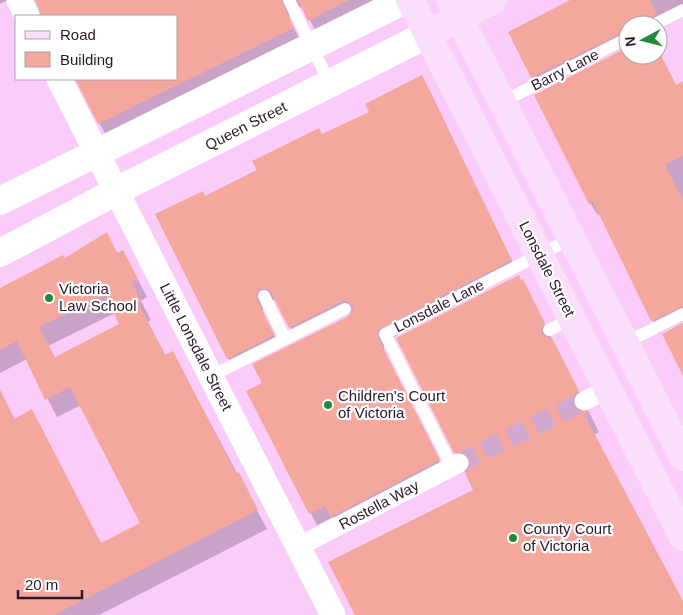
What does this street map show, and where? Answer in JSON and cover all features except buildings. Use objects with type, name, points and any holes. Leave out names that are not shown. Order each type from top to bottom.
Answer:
[{"type":"main road","name":"Lonsdale Street","points":[[410,0],[539,254],[561,325],[608,389],[683,537]]},
{"type":"main road","name":"Queen Street","points":[[428,34],[455,9],[492,0]]},
{"type":"main road","points":[[455,9],[683,457]]},
{"type":"street","points":[[18,0],[26,15]]},
{"type":"street","points":[[0,201],[405,0]]},
{"type":"street","name":"Queen Street","points":[[0,253],[428,34]]},
{"type":"street","name":"Little Lonsdale Street","points":[[60,80],[333,615]]},
{"type":"street","points":[[584,402],[608,389]]},
{"type":"street","name":"Rostella Way","points":[[298,547],[456,465]]},
{"type":"lane","points":[[289,0],[330,84]]},
{"type":"lane","points":[[668,18],[683,10]]},
{"type":"lane","name":"Barry Lane","points":[[502,102],[618,43]]},
{"type":"lane","name":"Lonsdale Lane","points":[[456,465],[385,334],[572,238]]},
{"type":"lane","points":[[264,296],[285,339]]},
{"type":"lane","points":[[211,376],[345,309]]},
{"type":"lane","points":[[625,343],[683,314]]},
{"type":"tunnel","points":[[459,463],[584,401]]},
{"type":"place","name":"Victoria Law School","points":[[49,298]]},
{"type":"place","name":"Children's Court of Victoria","points":[[328,405]]},
{"type":"place","name":"County Court of Victoria","points":[[513,538]]}]
